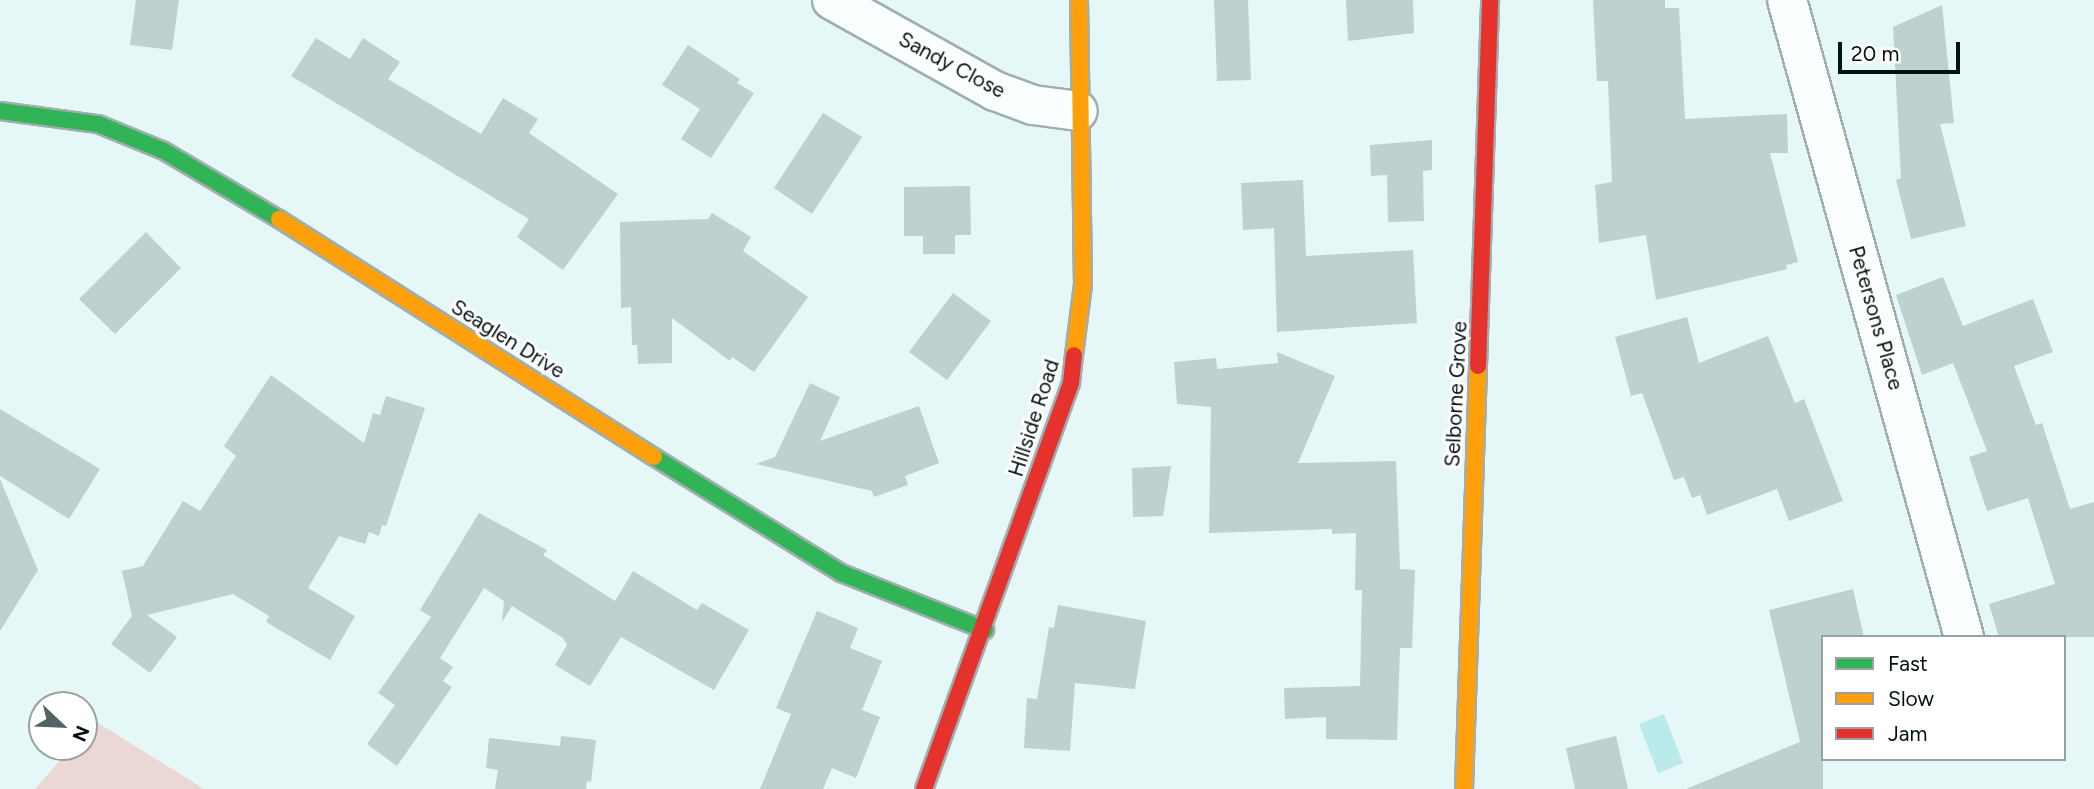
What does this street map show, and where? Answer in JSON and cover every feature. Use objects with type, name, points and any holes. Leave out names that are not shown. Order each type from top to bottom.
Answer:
[{"type":"street","name":"Sandy Close","points":[[832,0],[995,91],[1033,105],[1078,111]]},
{"type":"street","name":"Hillside Road","points":[[924,789],[985,630],[1073,371],[1083,285],[1078,111],[1079,0]]},
{"type":"street","name":"Selborne Grove","points":[[1464,789],[1490,0]]},
{"type":"street","name":"Petersons Place","points":[[1787,0],[1963,635]]},
{"type":"street","name":"Seaglen Drive","points":[[0,111],[98,124],[164,151],[218,180],[789,543],[841,573],[985,630]]},
{"type":"shaded area","points":[[98,723],[204,789],[35,789],[60,761],[98,761]]},
{"type":"water","points":[[1664,714],[1683,763],[1658,773],[1639,724]]},
{"type":"building","points":[[136,0],[179,0],[172,50],[130,45]]},
{"type":"building","points":[[1214,0],[1248,0],[1251,80],[1217,81]]},
{"type":"building","points":[[1346,0],[1413,0],[1414,33],[1348,41]]},
{"type":"building","points":[[1593,0],[1665,0],[1665,8],[1679,8],[1685,119],[1787,114],[1788,153],[1770,153],[1798,262],[1786,265],[1787,269],[1656,300],[1646,235],[1599,243],[1595,185],[1612,182],[1608,81],[1597,81]]},
{"type":"building","points":[[1942,5],[1954,123],[1940,124],[1966,226],[1911,239],[1896,180],[1901,178],[1893,27]]},
{"type":"building","points":[[316,38],[350,59],[363,38],[400,62],[388,79],[481,134],[503,98],[538,119],[529,133],[618,194],[563,270],[517,237],[529,219],[291,76]]},
{"type":"building","points":[[688,45],[740,79],[737,83],[754,93],[711,158],[681,139],[700,109],[662,85]]},
{"type":"building","points":[[823,113],[862,137],[812,214],[774,188]]},
{"type":"building","points":[[1432,140],[1432,170],[1423,171],[1424,221],[1388,222],[1387,175],[1371,176],[1370,145]]},
{"type":"building","points":[[1303,180],[1306,256],[1413,250],[1417,323],[1277,332],[1274,228],[1243,230],[1241,183]]},
{"type":"building","points":[[970,186],[971,235],[955,235],[955,254],[923,254],[923,236],[904,236],[904,187]]},
{"type":"building","points":[[712,213],[751,237],[743,251],[808,297],[754,372],[732,357],[730,361],[672,318],[672,363],[638,364],[637,345],[632,345],[631,307],[621,308],[620,222],[708,219]]},
{"type":"building","points":[[146,232],[181,268],[115,334],[79,299]]},
{"type":"building","points":[[1943,277],[1963,326],[2033,299],[2053,352],[2014,366],[2036,425],[2042,423],[2070,509],[2094,502],[2094,637],[1998,635],[1989,604],[2055,584],[2028,498],[1987,511],[1969,457],[1987,451],[1953,363],[1922,375],[1896,295]]},
{"type":"building","points":[[953,293],[991,321],[947,380],[909,352]]},
{"type":"building","points":[[1687,317],[1699,363],[1768,336],[1795,403],[1804,399],[1843,501],[1789,521],[1777,489],[1707,515],[1700,495],[1692,498],[1684,477],[1674,480],[1642,393],[1631,396],[1615,337]]},
{"type":"building","points":[[1277,352],[1335,376],[1298,463],[1396,461],[1400,569],[1415,570],[1412,648],[1400,648],[1397,740],[1326,739],[1326,717],[1285,719],[1284,688],[1360,686],[1362,590],[1355,590],[1356,533],[1332,534],[1332,529],[1209,533],[1211,407],[1177,404],[1174,362],[1216,358],[1217,369],[1278,363]]},
{"type":"building","points":[[271,375],[364,443],[373,413],[380,415],[386,396],[425,408],[386,526],[382,525],[379,536],[369,532],[365,544],[339,536],[308,588],[355,616],[330,660],[266,622],[269,616],[233,594],[147,615],[177,637],[150,673],[111,644],[132,616],[122,571],[143,566],[183,501],[200,511],[236,456],[224,446]]},
{"type":"building","points":[[810,383],[840,397],[820,441],[919,406],[939,463],[905,476],[908,485],[874,497],[872,491],[756,464],[775,457]]},
{"type":"building","points":[[0,409],[100,469],[69,519],[0,476]]},
{"type":"building","points":[[1171,466],[1163,516],[1133,517],[1132,468]]},
{"type":"building","points":[[0,479],[38,570],[0,631]]},
{"type":"building","points":[[479,513],[547,550],[543,555],[615,601],[633,571],[697,610],[702,603],[749,630],[714,690],[621,637],[590,686],[555,665],[567,645],[563,638],[512,606],[502,622],[504,601],[484,588],[440,658],[453,667],[443,681],[452,687],[397,766],[367,744],[395,705],[378,693],[431,617],[420,610]]},
{"type":"building","points":[[1853,589],[1864,635],[1821,635],[1823,789],[1686,789],[1800,742],[1769,610]]},
{"type":"building","points":[[1058,605],[1146,621],[1135,689],[1075,683],[1070,751],[1024,748],[1027,698],[1037,699],[1049,627],[1054,628]]},
{"type":"building","points":[[817,611],[858,628],[850,648],[882,661],[862,710],[880,717],[856,778],[832,768],[823,789],[760,789],[791,714],[776,708]]},
{"type":"building","points":[[561,736],[596,740],[591,782],[587,781],[586,789],[495,789],[498,770],[486,768],[489,738],[560,746]]},
{"type":"building","points":[[1616,736],[1628,789],[1575,789],[1566,748]]},
{"type":"traffic: fast","points":[[0,111],[98,124],[164,151],[279,219]]},
{"type":"traffic: fast","points":[[654,457],[841,573],[985,630]]},
{"type":"traffic: slow","points":[[1074,355],[1083,285],[1079,0]]},
{"type":"traffic: slow","points":[[279,219],[654,457]]},
{"type":"traffic: slow","points":[[1464,789],[1478,366]]},
{"type":"traffic: jam","points":[[1478,366],[1490,0]]},
{"type":"traffic: jam","points":[[924,789],[1071,383],[1074,355]]}]
